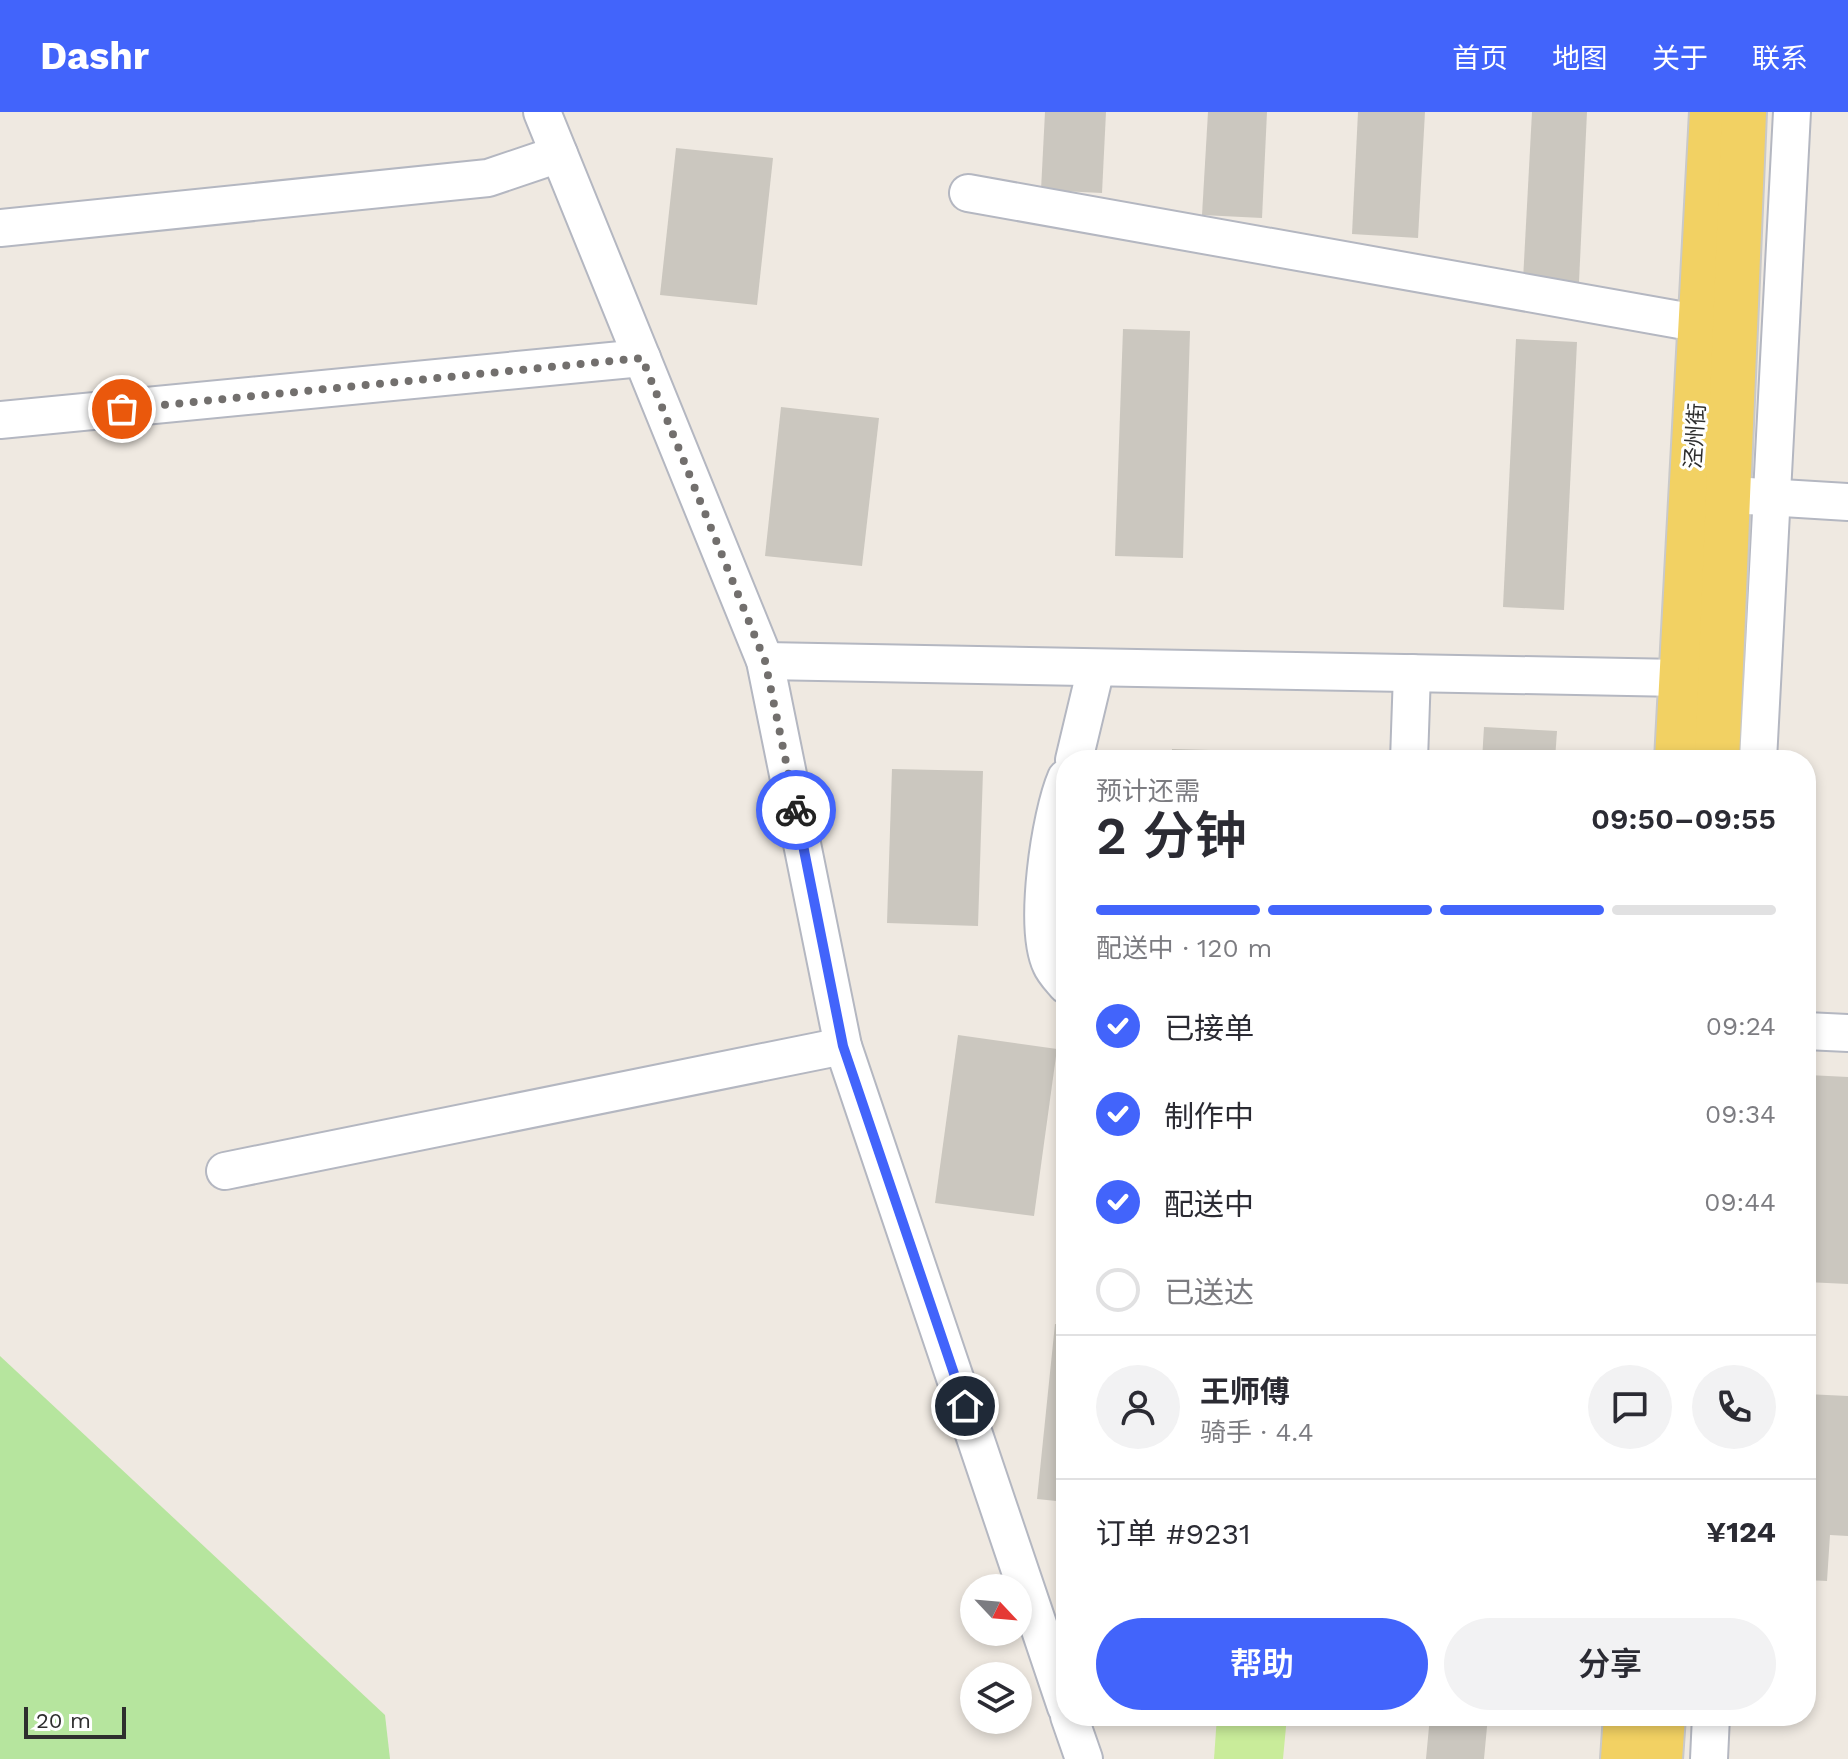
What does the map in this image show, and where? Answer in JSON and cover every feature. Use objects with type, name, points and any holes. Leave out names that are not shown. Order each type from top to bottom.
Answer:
[{"type":"main road","name":"泾州街","points":[[1677,750],[1712,112]]},
{"type":"main road","name":"泾州街","points":[[1717,750],[1744,112]]},
{"type":"main road","points":[[1623,1759],[1625,1726]]},
{"type":"main road","points":[[1660,1759],[1662,1726]]},
{"type":"street","points":[[542,112],[765,661],[843,1046],[1056,1677]]},
{"type":"street","points":[[1758,750],[1792,112]]},
{"type":"street","points":[[0,228],[488,178],[559,154]]},
{"type":"street","points":[[968,193],[1702,324]]},
{"type":"street","points":[[0,420],[642,358]]},
{"type":"street","points":[[1726,495],[1848,502]]},
{"type":"street","points":[[765,661],[1680,678]]},
{"type":"street","points":[[1076,750],[1096,668]]},
{"type":"street","points":[[1409,750],[1412,673]]},
{"type":"street","points":[[1056,800],[1043,904],[1050,964],[1056,972]]},
{"type":"street","points":[[1816,1031],[1848,1033]]},
{"type":"street","points":[[225,1171],[843,1046]]},
{"type":"street","points":[[1072,1726],[1084,1759]]},
{"type":"street","points":[[1709,1759],[1711,1726]]},
{"type":"green space","points":[[0,1356],[385,1715],[390,1759],[0,1759]]},
{"type":"green space","points":[[1216,1726],[1286,1726],[1283,1759],[1214,1759]]},
{"type":"building","points":[[1045,112],[1106,112],[1102,193],[1041,190]]},
{"type":"building","points":[[1208,112],[1267,112],[1262,218],[1202,215]]},
{"type":"building","points":[[1358,112],[1425,112],[1418,238],[1352,234]]},
{"type":"building","points":[[1532,112],[1587,112],[1579,282],[1523,280]]},
{"type":"building","points":[[676,148],[773,158],[757,305],[660,295]]},
{"type":"building","points":[[1123,329],[1190,331],[1183,558],[1115,556]]},
{"type":"building","points":[[1516,339],[1577,342],[1564,610],[1503,607]]},
{"type":"building","points":[[781,407],[879,418],[862,566],[765,556]]},
{"type":"building","points":[[1484,727],[1557,731],[1556,750],[1483,750]]},
{"type":"building","points":[[892,769],[983,771],[978,926],[887,923]]},
{"type":"building","points":[[958,1035],[1056,1049],[1034,1216],[935,1203]]},
{"type":"building","points":[[1816,1075],[1848,1077],[1848,1284],[1816,1282]]},
{"type":"building","points":[[1055,1324],[1056,1324],[1056,1501],[1037,1499]]},
{"type":"building","points":[[1816,1394],[1848,1396],[1848,1536],[1830,1535],[1827,1581],[1816,1580]]},
{"type":"building","points":[[1429,1726],[1487,1726],[1484,1759],[1426,1759]]},
{"type":"way so far","points":[[122,409],[642,358],[765,661],[796,810]]},
{"type":"route","points":[[796,810],[843,1046],[965,1406]]}]
